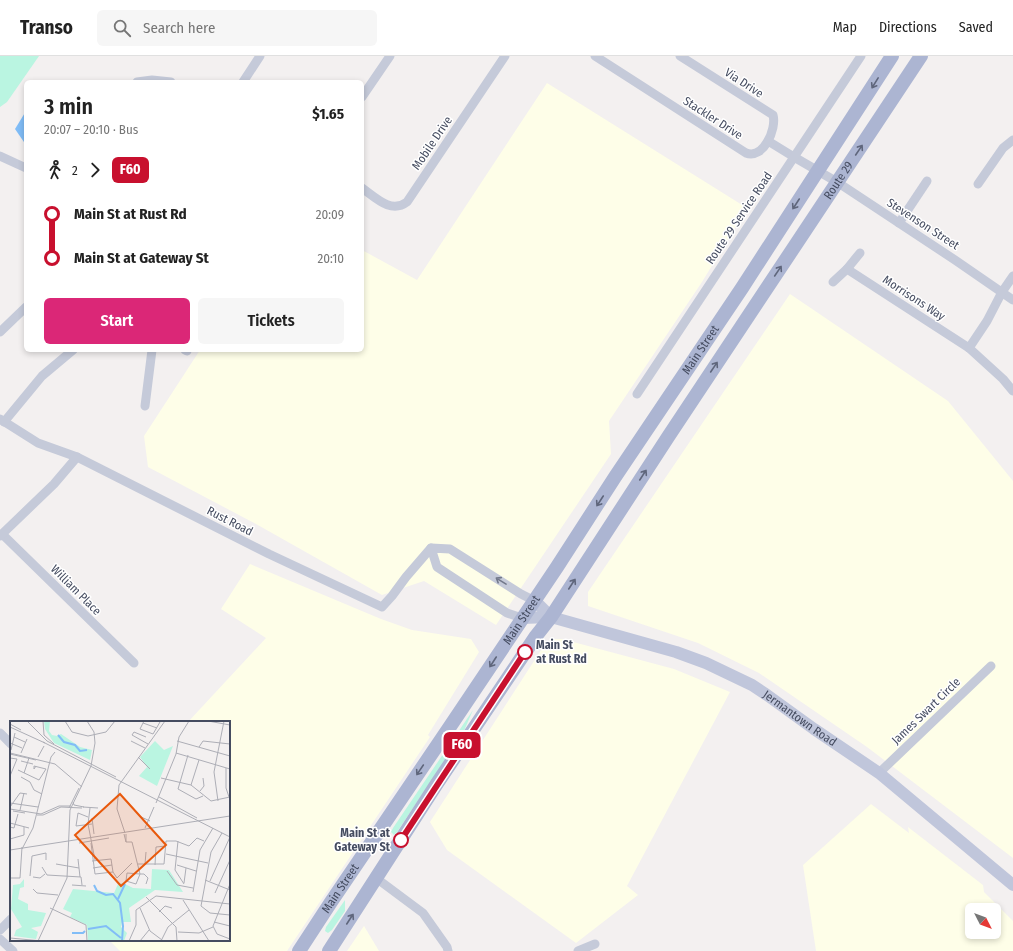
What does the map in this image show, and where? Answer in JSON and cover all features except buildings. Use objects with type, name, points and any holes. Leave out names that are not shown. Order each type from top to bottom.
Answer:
[{"type":"main road","name":"Route 29","points":[[742,288],[892,56]]},
{"type":"main road","name":"Route 29","points":[[756,304],[921,56]]},
{"type":"main road","name":"Main Street","points":[[299,951],[522,618],[535,601],[615,477],[742,288]]},
{"type":"main road","name":"Main Street","points":[[329,951],[462,746],[536,636],[551,617],[756,304]]},
{"type":"main road","name":"Jermantown Road","points":[[535,601],[551,617]]},
{"type":"main road","name":"Jermantown Road","points":[[522,618],[551,617],[676,652],[706,663],[752,685],[879,773],[1013,885]]},
{"type":"street","points":[[244,80],[260,56]]},
{"type":"street","points":[[364,94],[390,56]]},
{"type":"street","name":"Mobile Drive","points":[[364,189],[391,207],[402,206],[407,202],[505,56]]},
{"type":"street","name":"Stackler Drive","points":[[595,56],[746,153],[756,153],[768,140]]},
{"type":"street","name":"Via Drive","points":[[680,56],[773,115],[775,120],[772,133],[768,140]]},
{"type":"street","name":"Route 29 Service Road","points":[[637,394],[861,56]]},
{"type":"street","points":[[768,140],[818,171]]},
{"type":"street","points":[[978,184],[1003,148],[1013,140]]},
{"type":"street","points":[[0,156],[24,167]]},
{"type":"street","name":"Stevenson Street","points":[[818,171],[899,223],[1013,300]]},
{"type":"street","points":[[899,223],[927,181]]},
{"type":"street","points":[[832,282],[847,269],[860,252]]},
{"type":"street","name":"Morrisons Way","points":[[847,269],[968,348],[1003,379],[1013,391]]},
{"type":"street","points":[[968,348],[987,320],[1002,292],[1013,276]]},
{"type":"street","points":[[0,332],[24,309]]},
{"type":"street","points":[[2,421],[42,376],[71,352]]},
{"type":"street","points":[[146,406],[152,352]]},
{"type":"street","name":"Rust Road","points":[[2,421],[38,443],[77,457],[269,554],[382,607],[432,548]]},
{"type":"street","points":[[1,535],[54,484],[77,457]]},
{"type":"street","name":"William Place","points":[[1,535],[134,664]]},
{"type":"street","points":[[522,618],[507,613],[437,567],[432,548],[450,549],[521,594],[535,601]]},
{"type":"street","name":"James Swart Circle","points":[[879,773],[991,666]]},
{"type":"street","points":[[0,733],[10,743]]},
{"type":"street","points":[[376,878],[424,913],[447,947],[448,951]]},
{"type":"street","points":[[0,930],[10,920]]},
{"type":"street","points":[[0,939],[13,951]]},
{"type":"street","points":[[578,951],[595,944]]},
{"type":"shaded area","points":[[547,83],[747,208],[702,282],[609,421],[611,454],[496,625],[424,581],[382,595],[256,524],[148,467],[144,436],[199,352],[364,352],[364,251],[417,280]]},
{"type":"shaded area","points":[[790,294],[948,401],[1013,481],[1013,858],[867,747],[759,673],[698,643],[588,606],[588,592]]},
{"type":"shaded area","points":[[250,564],[381,619],[412,630],[471,639],[479,652],[428,735],[430,737],[287,951],[120,951],[110,941],[230,941],[230,721],[189,721],[266,638],[221,609]]},
{"type":"shaded area","points":[[552,639],[562,639],[674,669],[730,692],[627,886],[638,895],[576,943],[447,850],[430,822],[545,644]]},
{"type":"shaded area","points":[[871,804],[909,833],[908,827],[983,885],[984,892],[995,903],[965,903],[965,939],[1001,939],[1001,909],[1013,921],[1013,951],[816,951],[803,865]]},
{"type":"shaded area","points":[[364,926],[379,951],[347,951]]},
{"type":"green space","points":[[0,56],[39,56],[7,102],[0,107]]},
{"type":"green space","points":[[473,710],[463,733],[394,835],[391,832],[393,828]]},
{"type":"green space","points":[[345,900],[345,911],[332,930],[328,933],[325,931],[326,927]]},
{"type":"water","points":[[24,114],[24,142],[15,129]]},
{"type":"bus line","name":"F60","points":[[401,840],[525,652]]},
{"type":"place","name":"Main St at Rust Rd","points":[[525,652]]},
{"type":"place","name":"Main St at Gateway St","points":[[401,840]]}]
